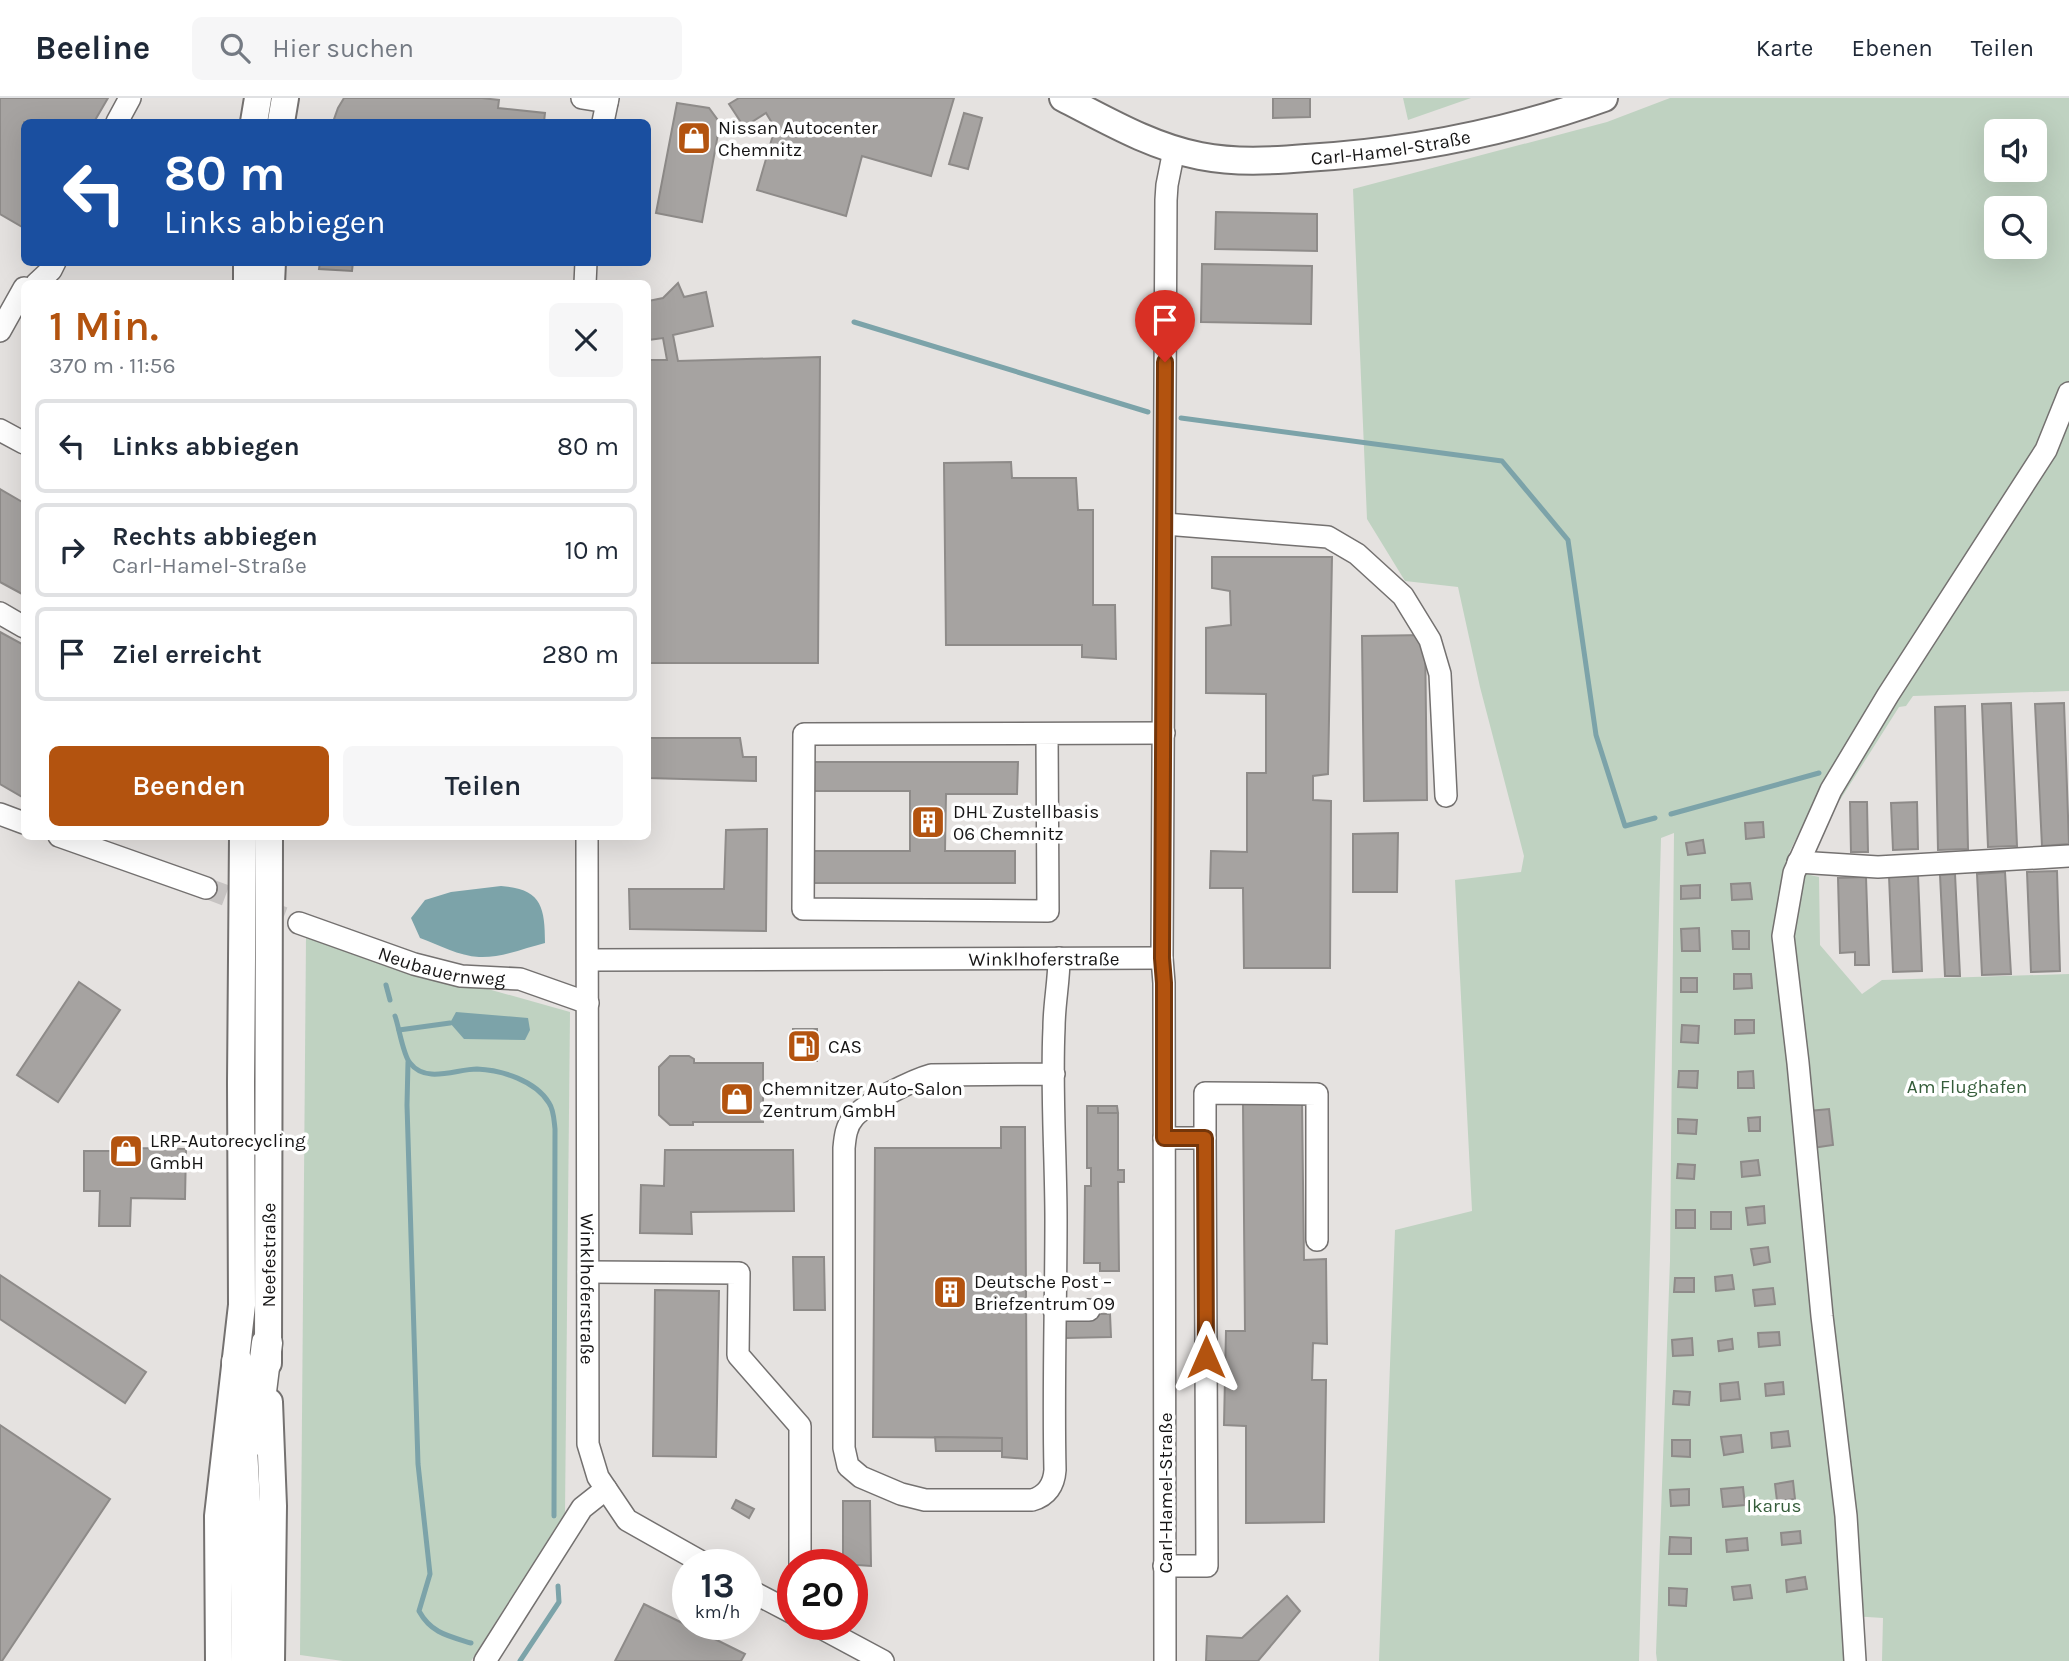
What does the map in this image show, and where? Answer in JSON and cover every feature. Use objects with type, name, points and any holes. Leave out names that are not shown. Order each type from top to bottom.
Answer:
[{"type":"highway","name":"Neefestraße","points":[[245,1502],[267,1343]]},
{"type":"highway","name":"Neefestraße","points":[[237,1362],[245,1502],[247,1661]]},
{"type":"main road","points":[[254,119],[258,98]]},
{"type":"main road","points":[[282,119],[285,98]]},
{"type":"main road","name":"Carl-Hamel-Straße","points":[[1068,99],[1174,150],[1255,162],[1351,155],[1460,137],[1604,98]]},
{"type":"main road","name":"Neefestraße","points":[[219,1661],[218,1516],[242,1305],[243,840]]},
{"type":"main road","name":"Neefestraße","points":[[267,1343],[269,840]]},
{"type":"main road","points":[[267,1343],[273,1506],[271,1661]]},
{"type":"street","points":[[119,119],[130,98]]},
{"type":"street","points":[[582,98],[606,108]]},
{"type":"street","name":"Carl-Hamel-Straße","points":[[1165,1661],[1162,958],[1164,524],[1166,200],[1174,150]]},
{"type":"street","points":[[40,280],[53,266]]},
{"type":"street","points":[[0,331],[21,294]]},
{"type":"street","points":[[1855,1661],[1846,1516],[1819,1291],[1798,1063],[1783,936],[1785,915],[1798,862],[1831,790],[1888,695],[2046,450],[2069,393]]},
{"type":"street","points":[[0,429],[21,441]]},
{"type":"street","points":[[1164,524],[1328,537],[1357,554],[1402,596],[1430,639],[1440,674],[1446,796]]},
{"type":"street","points":[[0,613],[21,625]]},
{"type":"street","points":[[1047,734],[1048,911],[803,909],[804,734],[1164,733]]},
{"type":"street","points":[[0,814],[21,822]]},
{"type":"street","points":[[70,840],[206,888]]},
{"type":"street","name":"Winklhoferstraße","points":[[587,840],[588,1444],[598,1477],[627,1520],[678,1549]]},
{"type":"street","points":[[1798,862],[1878,867],[2069,856]]},
{"type":"street","name":"Neubauernweg","points":[[299,923],[414,964],[461,976],[520,979],[588,1003]]},
{"type":"street","points":[[1054,1074],[931,1075],[916,1079],[855,1116],[846,1130],[842,1423],[844,1448],[848,1466],[861,1477],[882,1487],[925,1500],[1032,1500],[1040,1498],[1048,1490],[1055,1476],[1054,1027],[1059,958]]},
{"type":"street","name":"Winklhoferstraße","points":[[589,960],[1162,958]]},
{"type":"street","points":[[1164,1566],[1207,1566],[1206,1093],[1317,1094],[1317,1240]]},
{"type":"street","points":[[1164,1138],[1205,1138]]},
{"type":"street","points":[[588,1272],[739,1273],[738,1355],[800,1426],[800,1549]]},
{"type":"street","points":[[1054,1310],[1089,1310]]},
{"type":"street","points":[[485,1661],[582,1508],[606,1489]]},
{"type":"street","points":[[844,1640],[883,1661]]},
{"type":"green space","points":[[1403,98],[1471,98],[1408,120]]},
{"type":"green space","points":[[1670,98],[2069,98],[2069,691],[1913,696],[1906,706],[1899,707],[1840,800],[1817,796],[1790,851],[1785,869],[1819,877],[1820,945],[1862,994],[1882,980],[2069,974],[2069,1661],[1882,1661],[1883,1618],[1852,1616],[1847,1661],[1657,1661],[1670,1261],[1674,833],[1661,838],[1639,1661],[1379,1661],[1395,1230],[1472,1211],[1455,880],[1521,872],[1524,856],[1480,687],[1458,587],[1405,581],[1367,519],[1353,189],[1607,122]]},
{"type":"green space","points":[[306,938],[570,1012],[565,1513],[471,1661],[343,1661],[300,1655]]},
{"type":"water","points":[[501,886],[525,891],[538,902],[544,919],[545,943],[504,954],[479,957],[420,938],[411,918],[425,900],[451,892]]},
{"type":"water","points":[[456,1012],[528,1018],[530,1030],[525,1040],[464,1039],[450,1023]]},
{"type":"building","points":[[0,98],[108,98],[96,119],[21,119],[21,226],[0,214]]},
{"type":"building","points":[[344,98],[482,98],[499,100],[498,108],[545,113],[544,119],[334,119]]},
{"type":"building","points":[[739,98],[954,98],[931,176],[862,156],[846,216],[757,190],[775,128],[766,113],[744,127],[729,104]]},
{"type":"building","points":[[1273,98],[1310,98],[1310,117],[1273,118]]},
{"type":"building","points":[[677,103],[709,108],[720,123],[702,222],[656,213]]},
{"type":"building","points":[[964,113],[982,118],[968,169],[949,164]]},
{"type":"building","points":[[1216,212],[1317,214],[1317,251],[1215,249]]},
{"type":"building","points":[[1202,264],[1312,266],[1311,324],[1201,322]]},
{"type":"building","points":[[319,266],[353,266],[352,271],[319,269]]},
{"type":"building","points":[[678,283],[684,297],[706,292],[713,326],[673,335],[678,361],[820,357],[818,663],[651,663],[651,360],[667,360],[663,338],[651,340],[651,300],[663,298]]},
{"type":"building","points":[[1011,462],[1012,478],[1076,478],[1078,510],[1093,510],[1093,605],[1115,605],[1116,659],[1082,657],[1082,645],[946,645],[944,463]]},
{"type":"building","points":[[0,489],[21,501],[21,593],[0,582]]},
{"type":"building","points":[[1212,557],[1332,557],[1328,774],[1313,776],[1313,800],[1331,801],[1330,968],[1244,968],[1243,888],[1210,888],[1211,851],[1247,852],[1247,773],[1266,773],[1266,694],[1206,693],[1206,628],[1231,625],[1230,591],[1212,588]]},
{"type":"building","points":[[0,632],[21,643],[21,796],[0,784]]},
{"type":"building","points":[[1425,635],[1427,800],[1364,801],[1362,636]]},
{"type":"building","points":[[2011,703],[2017,846],[1988,847],[1982,704]]},
{"type":"building","points":[[2064,703],[2069,844],[2042,846],[2035,704]]},
{"type":"building","points":[[1965,706],[1968,849],[1938,850],[1935,707]]},
{"type":"building","points":[[651,738],[740,738],[743,757],[756,757],[756,781],[651,778]]},
{"type":"building","name":"DHL Zustellbasis 06 Chemnitz","points":[[814,762],[1018,762],[1017,794],[946,794],[945,851],[1015,851],[1015,883],[813,883],[813,851],[910,851],[910,791],[814,791]]},
{"type":"building","points":[[1850,802],[1867,802],[1868,852],[1851,852]]},
{"type":"building","points":[[1917,802],[1918,849],[1893,850],[1891,803]]},
{"type":"building","points":[[1763,822],[1764,837],[1746,839],[1745,823]]},
{"type":"building","points":[[767,829],[766,931],[630,929],[629,889],[724,889],[726,830]]},
{"type":"building","points":[[1398,833],[1397,892],[1353,892],[1353,834]]},
{"type":"building","points":[[1703,840],[1705,853],[1688,855],[1686,843]]},
{"type":"building","points":[[2057,871],[2060,971],[2031,972],[2027,872]]},
{"type":"building","points":[[2005,872],[2011,974],[1982,975],[1977,874]]},
{"type":"building","points":[[1955,874],[1960,976],[1945,976],[1940,875]]},
{"type":"building","points":[[1918,875],[1922,971],[1893,972],[1889,876]]},
{"type":"building","points":[[1866,877],[1869,965],[1855,965],[1855,952],[1840,953],[1838,878]]},
{"type":"building","points":[[1750,883],[1752,899],[1732,900],[1731,884]]},
{"type":"building","points":[[1700,885],[1700,898],[1681,899],[1681,886]]},
{"type":"building","points":[[1699,928],[1700,951],[1682,951],[1681,929]]},
{"type":"building","points":[[1732,931],[1749,931],[1749,949],[1733,949]]},
{"type":"building","points":[[1734,974],[1751,974],[1752,988],[1734,989]]},
{"type":"building","points":[[1681,978],[1697,978],[1697,992],[1681,992]]},
{"type":"building","points":[[79,982],[120,1010],[58,1102],[17,1075]]},
{"type":"building","points":[[1735,1020],[1754,1020],[1754,1033],[1735,1034]]},
{"type":"building","points":[[1682,1025],[1699,1026],[1698,1043],[1681,1042]]},
{"type":"building","points":[[793,1029],[817,1029],[817,1061],[793,1061]]},
{"type":"building","points":[[670,1056],[689,1056],[694,1059],[694,1063],[763,1063],[763,1122],[693,1122],[693,1125],[670,1125],[659,1115],[659,1067]]},
{"type":"building","points":[[1679,1071],[1698,1071],[1697,1088],[1678,1087]]},
{"type":"building","points":[[1753,1071],[1754,1088],[1738,1088],[1738,1072]]},
{"type":"building","points":[[1243,1103],[1302,1104],[1304,1260],[1326,1259],[1327,1344],[1313,1343],[1312,1380],[1326,1380],[1324,1522],[1246,1523],[1246,1426],[1224,1425],[1226,1331],[1245,1331]]},
{"type":"building","points":[[1087,1106],[1098,1106],[1098,1113],[1118,1113],[1118,1170],[1124,1170],[1124,1182],[1118,1182],[1119,1271],[1100,1271],[1100,1263],[1084,1263],[1085,1186],[1091,1186],[1091,1168],[1087,1168]]},
{"type":"building","points":[[1098,1106],[1117,1106],[1118,1113],[1098,1113]]},
{"type":"building","points":[[1829,1109],[1833,1145],[1812,1148],[1809,1111]]},
{"type":"building","points":[[1760,1117],[1760,1131],[1749,1131],[1748,1118]]},
{"type":"building","points":[[1678,1119],[1697,1120],[1696,1134],[1678,1133]]},
{"type":"building","name":"Deutsche Post – Briefzentrum 09","points":[[1001,1127],[1025,1127],[1027,1459],[1002,1457],[1002,1438],[873,1437],[875,1148],[1001,1148]]},
{"type":"building","points":[[115,1136],[137,1136],[137,1148],[186,1149],[185,1199],[131,1198],[130,1226],[99,1226],[100,1191],[84,1191],[84,1151],[115,1151]]},
{"type":"building","points":[[665,1150],[793,1150],[794,1211],[691,1212],[692,1234],[640,1233],[641,1185],[664,1186]]},
{"type":"building","points":[[1758,1160],[1760,1175],[1742,1177],[1741,1162]]},
{"type":"building","points":[[1678,1164],[1695,1165],[1694,1179],[1677,1178]]},
{"type":"building","points":[[1764,1206],[1765,1223],[1748,1225],[1746,1208]]},
{"type":"building","points":[[1676,1210],[1695,1210],[1695,1228],[1676,1228]]},
{"type":"building","points":[[1711,1212],[1731,1212],[1731,1229],[1711,1229]]},
{"type":"building","points":[[1768,1247],[1770,1262],[1754,1265],[1751,1249]]},
{"type":"building","points":[[793,1257],[824,1257],[825,1310],[794,1310]]},
{"type":"building","points":[[0,1275],[146,1372],[125,1403],[0,1319]]},
{"type":"building","points":[[1732,1275],[1734,1289],[1716,1291],[1715,1277]]},
{"type":"building","points":[[1675,1278],[1694,1278],[1694,1292],[1674,1292]]},
{"type":"building","points":[[1773,1288],[1775,1304],[1755,1306],[1753,1290]]},
{"type":"building","points":[[655,1290],[719,1291],[716,1457],[653,1456]]},
{"type":"building","points":[[1066,1314],[1110,1314],[1111,1337],[1066,1338]]},
{"type":"building","points":[[1779,1332],[1780,1345],[1759,1347],[1758,1333]]},
{"type":"building","points":[[1692,1338],[1693,1355],[1673,1356],[1672,1340]]},
{"type":"building","points":[[1732,1339],[1733,1349],[1719,1351],[1718,1341]]},
{"type":"building","points":[[1738,1382],[1740,1399],[1721,1401],[1720,1384]]},
{"type":"building","points":[[1783,1382],[1784,1394],[1766,1396],[1765,1384]]},
{"type":"building","points":[[1674,1391],[1690,1392],[1689,1405],[1673,1404]]},
{"type":"building","points":[[0,1425],[110,1499],[2,1661],[0,1661]]},
{"type":"building","points":[[1788,1431],[1790,1446],[1772,1448],[1771,1433]]},
{"type":"building","points":[[1741,1435],[1743,1452],[1724,1455],[1721,1437]]},
{"type":"building","points":[[935,1437],[1002,1438],[1002,1451],[936,1451]]},
{"type":"building","points":[[1672,1440],[1690,1440],[1690,1457],[1672,1456]]},
{"type":"building","points":[[1793,1481],[1795,1499],[1777,1501],[1775,1484]]},
{"type":"building","points":[[1743,1487],[1745,1505],[1723,1507],[1721,1489]]},
{"type":"building","points":[[1689,1489],[1689,1505],[1671,1506],[1670,1490]]},
{"type":"building","points":[[736,1500],[754,1509],[749,1518],[732,1508]]},
{"type":"building","points":[[843,1501],[870,1501],[871,1566],[868,1566],[868,1549],[843,1549]]},
{"type":"building","points":[[1800,1531],[1801,1543],[1782,1545],[1781,1533]]},
{"type":"building","points":[[1670,1537],[1691,1538],[1691,1554],[1669,1554]]},
{"type":"building","points":[[1747,1538],[1748,1550],[1727,1552],[1726,1540]]},
{"type":"building","points":[[1805,1577],[1807,1589],[1787,1592],[1786,1580]]},
{"type":"building","points":[[1750,1585],[1752,1598],[1734,1600],[1732,1587]]},
{"type":"building","points":[[1669,1588],[1687,1589],[1686,1606],[1669,1605]]},
{"type":"building","points":[[1287,1596],[1300,1611],[1258,1661],[1206,1661],[1207,1636],[1242,1638]]},
{"type":"building","points":[[644,1604],[672,1618],[672,1640],[717,1640],[745,1654],[741,1661],[615,1661]]},
{"type":"waterway","points":[[854,322],[1148,412]]},
{"type":"waterway","points":[[1181,418],[1502,461],[1568,540],[1596,735],[1625,826],[1655,818]]},
{"type":"waterway","points":[[1671,814],[1819,773]]},
{"type":"waterway","points":[[386,985],[390,1000]]},
{"type":"waterway","points":[[395,1016],[405,1054],[417,1069],[433,1074],[477,1069],[507,1074],[536,1089],[552,1109],[555,1129],[554,1516]]},
{"type":"waterway","points":[[399,1030],[450,1023]]},
{"type":"waterway","points":[[408,1062],[418,1464],[430,1574],[419,1611],[435,1629],[471,1643]]},
{"type":"waterway","points":[[520,1661],[559,1602],[558,1586]]},
{"type":"tunnel","points":[[206,888],[299,923]]},
{"type":"place","name":"Nissan Autocenter Chemnitz","points":[[694,138]]},
{"type":"place","name":"DHL Zustellbasis 06 Chemnitz","points":[[928,822]]},
{"type":"place","name":"CAS","points":[[804,1046]]},
{"type":"place","name":"Chemnitzer Auto-Salon Zentrum GmbH","points":[[737,1099]]},
{"type":"place","name":"LRP-Autorecycling GmbH","points":[[126,1151]]},
{"type":"place","name":"Deutsche Post – Briefzentrum 09","points":[[950,1292]]},
{"type":"route","points":[[1165,362],[1162,958],[1164,1138],[1205,1138],[1206,1357]]},
{"type":"park label","name":"Am Flughafen","points":[[1967,1086]]},
{"type":"park label","name":"Ikarus","points":[[1774,1505]]}]
